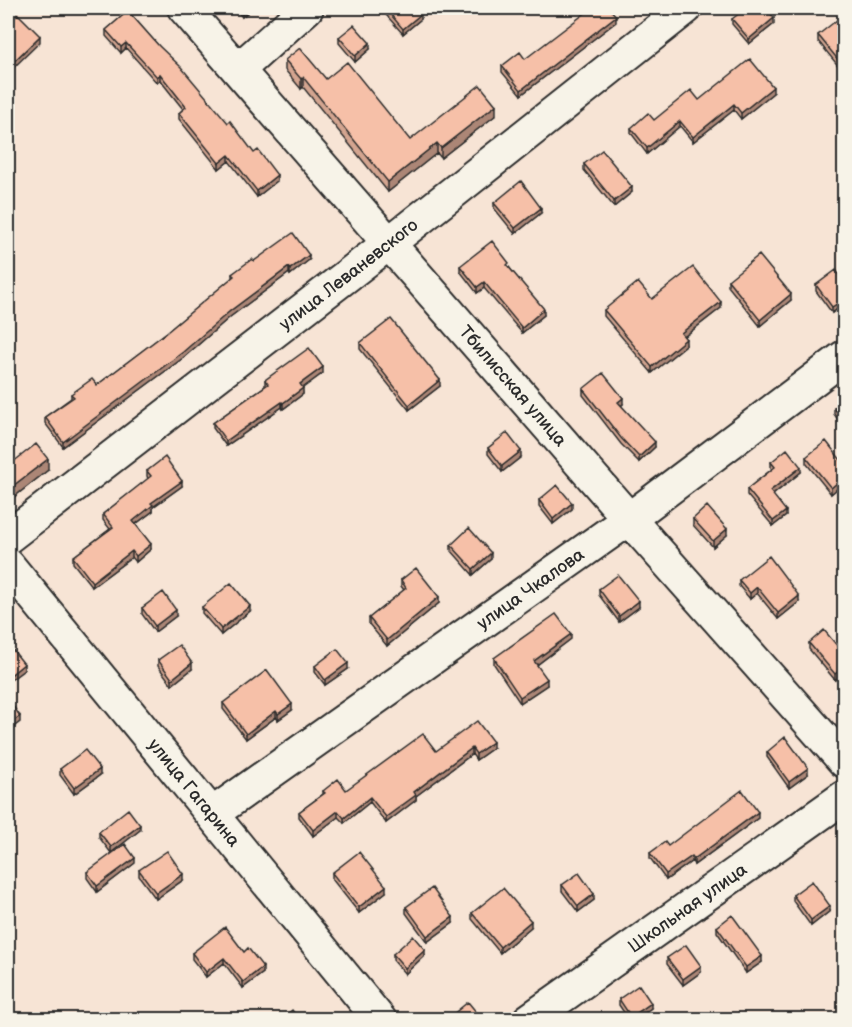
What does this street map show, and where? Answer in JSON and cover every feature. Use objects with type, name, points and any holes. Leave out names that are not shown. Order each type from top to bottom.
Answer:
[{"type":"street","name":"Тбилисская улица","points":[[184,8],[629,519],[844,761]]},
{"type":"street","points":[[239,69],[307,8]]},
{"type":"street","name":"улица Леваневского","points":[[8,537],[388,244],[686,8]]},
{"type":"street","name":"улица Чкалова","points":[[212,814],[629,519],[844,357]]},
{"type":"street","name":"улица Гагарина","points":[[8,565],[380,1020]]},
{"type":"street","name":"Школьная улица","points":[[529,1020],[844,797]]},
{"type":"building","points":[[385,8],[416,8],[421,14],[403,29]]},
{"type":"building","points":[[592,8],[609,8],[616,16],[521,90],[502,66],[520,52],[525,59]]},
{"type":"building","points":[[746,8],[766,8],[774,18],[749,39],[732,19]]},
{"type":"building","points":[[128,11],[181,67],[228,123],[230,121],[254,153],[258,150],[277,175],[257,191],[229,155],[219,163],[179,113],[186,107],[160,74],[157,77],[126,43],[121,47],[106,30]]},
{"type":"building","points":[[18,14],[40,36],[8,67],[8,24]]},
{"type":"building","points":[[842,16],[844,19],[844,67],[818,35]]},
{"type":"building","points":[[354,25],[370,43],[355,56],[339,37]]},
{"type":"building","points":[[300,48],[326,79],[347,62],[410,140],[480,85],[496,105],[441,148],[437,143],[388,182],[303,77],[301,79],[285,60]]},
{"type":"building","points":[[750,59],[773,87],[741,113],[734,104],[693,137],[680,121],[647,148],[631,128],[648,113],[654,120],[691,90],[699,100]]},
{"type":"building","points":[[602,150],[632,187],[614,201],[584,164]]},
{"type":"building","points":[[521,181],[541,208],[515,228],[494,203]]},
{"type":"building","points":[[293,233],[309,255],[230,311],[183,352],[63,442],[45,417],[74,397],[71,394],[92,379],[97,385],[167,332],[234,276],[232,274]]},
{"type":"building","points":[[492,241],[509,263],[507,265],[544,309],[522,328],[484,282],[477,287],[460,266]]},
{"type":"building","points":[[759,255],[791,294],[760,320],[728,280]]},
{"type":"building","points":[[693,267],[721,302],[681,333],[686,339],[652,367],[604,310],[638,282],[652,299]]},
{"type":"building","points":[[836,270],[844,282],[844,299],[832,307],[816,285]]},
{"type":"building","points":[[391,319],[440,380],[409,405],[360,343]]},
{"type":"building","points":[[309,348],[323,367],[300,384],[303,388],[226,441],[213,423],[268,384],[265,380]]},
{"type":"building","points":[[603,373],[623,398],[618,402],[655,442],[639,457],[621,438],[583,389]]},
{"type":"building","points":[[844,400],[844,422],[834,408]]},
{"type":"building","points":[[507,433],[521,451],[502,466],[488,448]]},
{"type":"building","points":[[826,441],[844,464],[844,477],[831,488],[806,457]]},
{"type":"building","points":[[36,444],[48,459],[14,485],[8,477],[8,466]]},
{"type":"building","points":[[787,449],[801,467],[770,491],[786,511],[773,521],[747,489],[775,467],[771,462]]},
{"type":"building","points":[[165,457],[182,481],[151,503],[153,505],[133,521],[151,544],[136,556],[132,551],[92,582],[73,557],[113,527],[103,514],[151,476],[147,471]]},
{"type":"building","points":[[557,485],[572,503],[553,519],[539,500]]},
{"type":"building","points":[[707,506],[727,529],[713,541],[693,519]]},
{"type":"building","points":[[469,528],[491,553],[473,569],[451,545]]},
{"type":"building","points":[[769,556],[799,596],[778,613],[757,587],[750,593],[739,580]]},
{"type":"building","points":[[416,568],[439,597],[387,640],[369,618],[406,588],[401,580]]},
{"type":"building","points":[[618,575],[639,601],[619,616],[599,589]]},
{"type":"building","points":[[231,583],[250,606],[221,629],[202,607]]},
{"type":"building","points":[[163,592],[176,610],[155,626],[142,608]]},
{"type":"building","points":[[556,614],[571,634],[534,661],[547,679],[520,697],[494,658]]},
{"type":"building","points":[[824,630],[844,654],[844,667],[835,674],[809,643]]},
{"type":"building","points":[[179,645],[192,663],[172,679],[158,660]]},
{"type":"building","points":[[12,649],[24,664],[8,677],[8,652]]},
{"type":"building","points":[[337,649],[348,663],[325,680],[315,666]]},
{"type":"building","points":[[267,670],[292,704],[278,714],[276,711],[246,734],[223,703]]},
{"type":"building","points":[[8,699],[20,716],[8,725]]},
{"type":"building","points":[[477,721],[493,742],[476,754],[472,748],[414,792],[416,795],[386,817],[370,797],[344,818],[338,811],[313,830],[299,812],[325,793],[323,791],[338,779],[346,790],[423,734],[436,751]]},
{"type":"building","points":[[785,737],[808,768],[789,782],[767,752]]},
{"type":"building","points":[[85,750],[100,769],[74,788],[60,769]]},
{"type":"building","points":[[742,790],[758,812],[694,859],[692,856],[666,874],[650,853],[665,842],[668,846]]},
{"type":"building","points":[[128,809],[140,825],[111,847],[99,832]]},
{"type":"building","points":[[125,844],[135,858],[97,886],[87,872]]},
{"type":"building","points":[[167,851],[183,874],[156,893],[139,870]]},
{"type":"building","points":[[359,852],[386,886],[359,907],[332,873]]},
{"type":"building","points":[[579,873],[594,894],[578,906],[562,885]]},
{"type":"building","points":[[812,881],[830,906],[811,920],[793,895]]},
{"type":"building","points":[[432,888],[453,917],[427,936],[406,907]]},
{"type":"building","points":[[503,888],[531,921],[500,947],[472,913]]},
{"type":"building","points":[[732,915],[762,956],[746,967],[717,927]]},
{"type":"building","points":[[225,927],[244,952],[248,948],[263,967],[243,982],[224,958],[206,972],[192,953]]},
{"type":"building","points":[[413,936],[425,950],[405,968],[393,954]]},
{"type":"building","points":[[686,945],[701,966],[683,979],[667,958]]},
{"type":"building","points":[[639,985],[651,1003],[631,1017],[619,999]]},
{"type":"building","points":[[468,1002],[482,1019],[446,1020]]},
{"type":"building","points":[[292,1010],[299,1020],[280,1020]]}]
